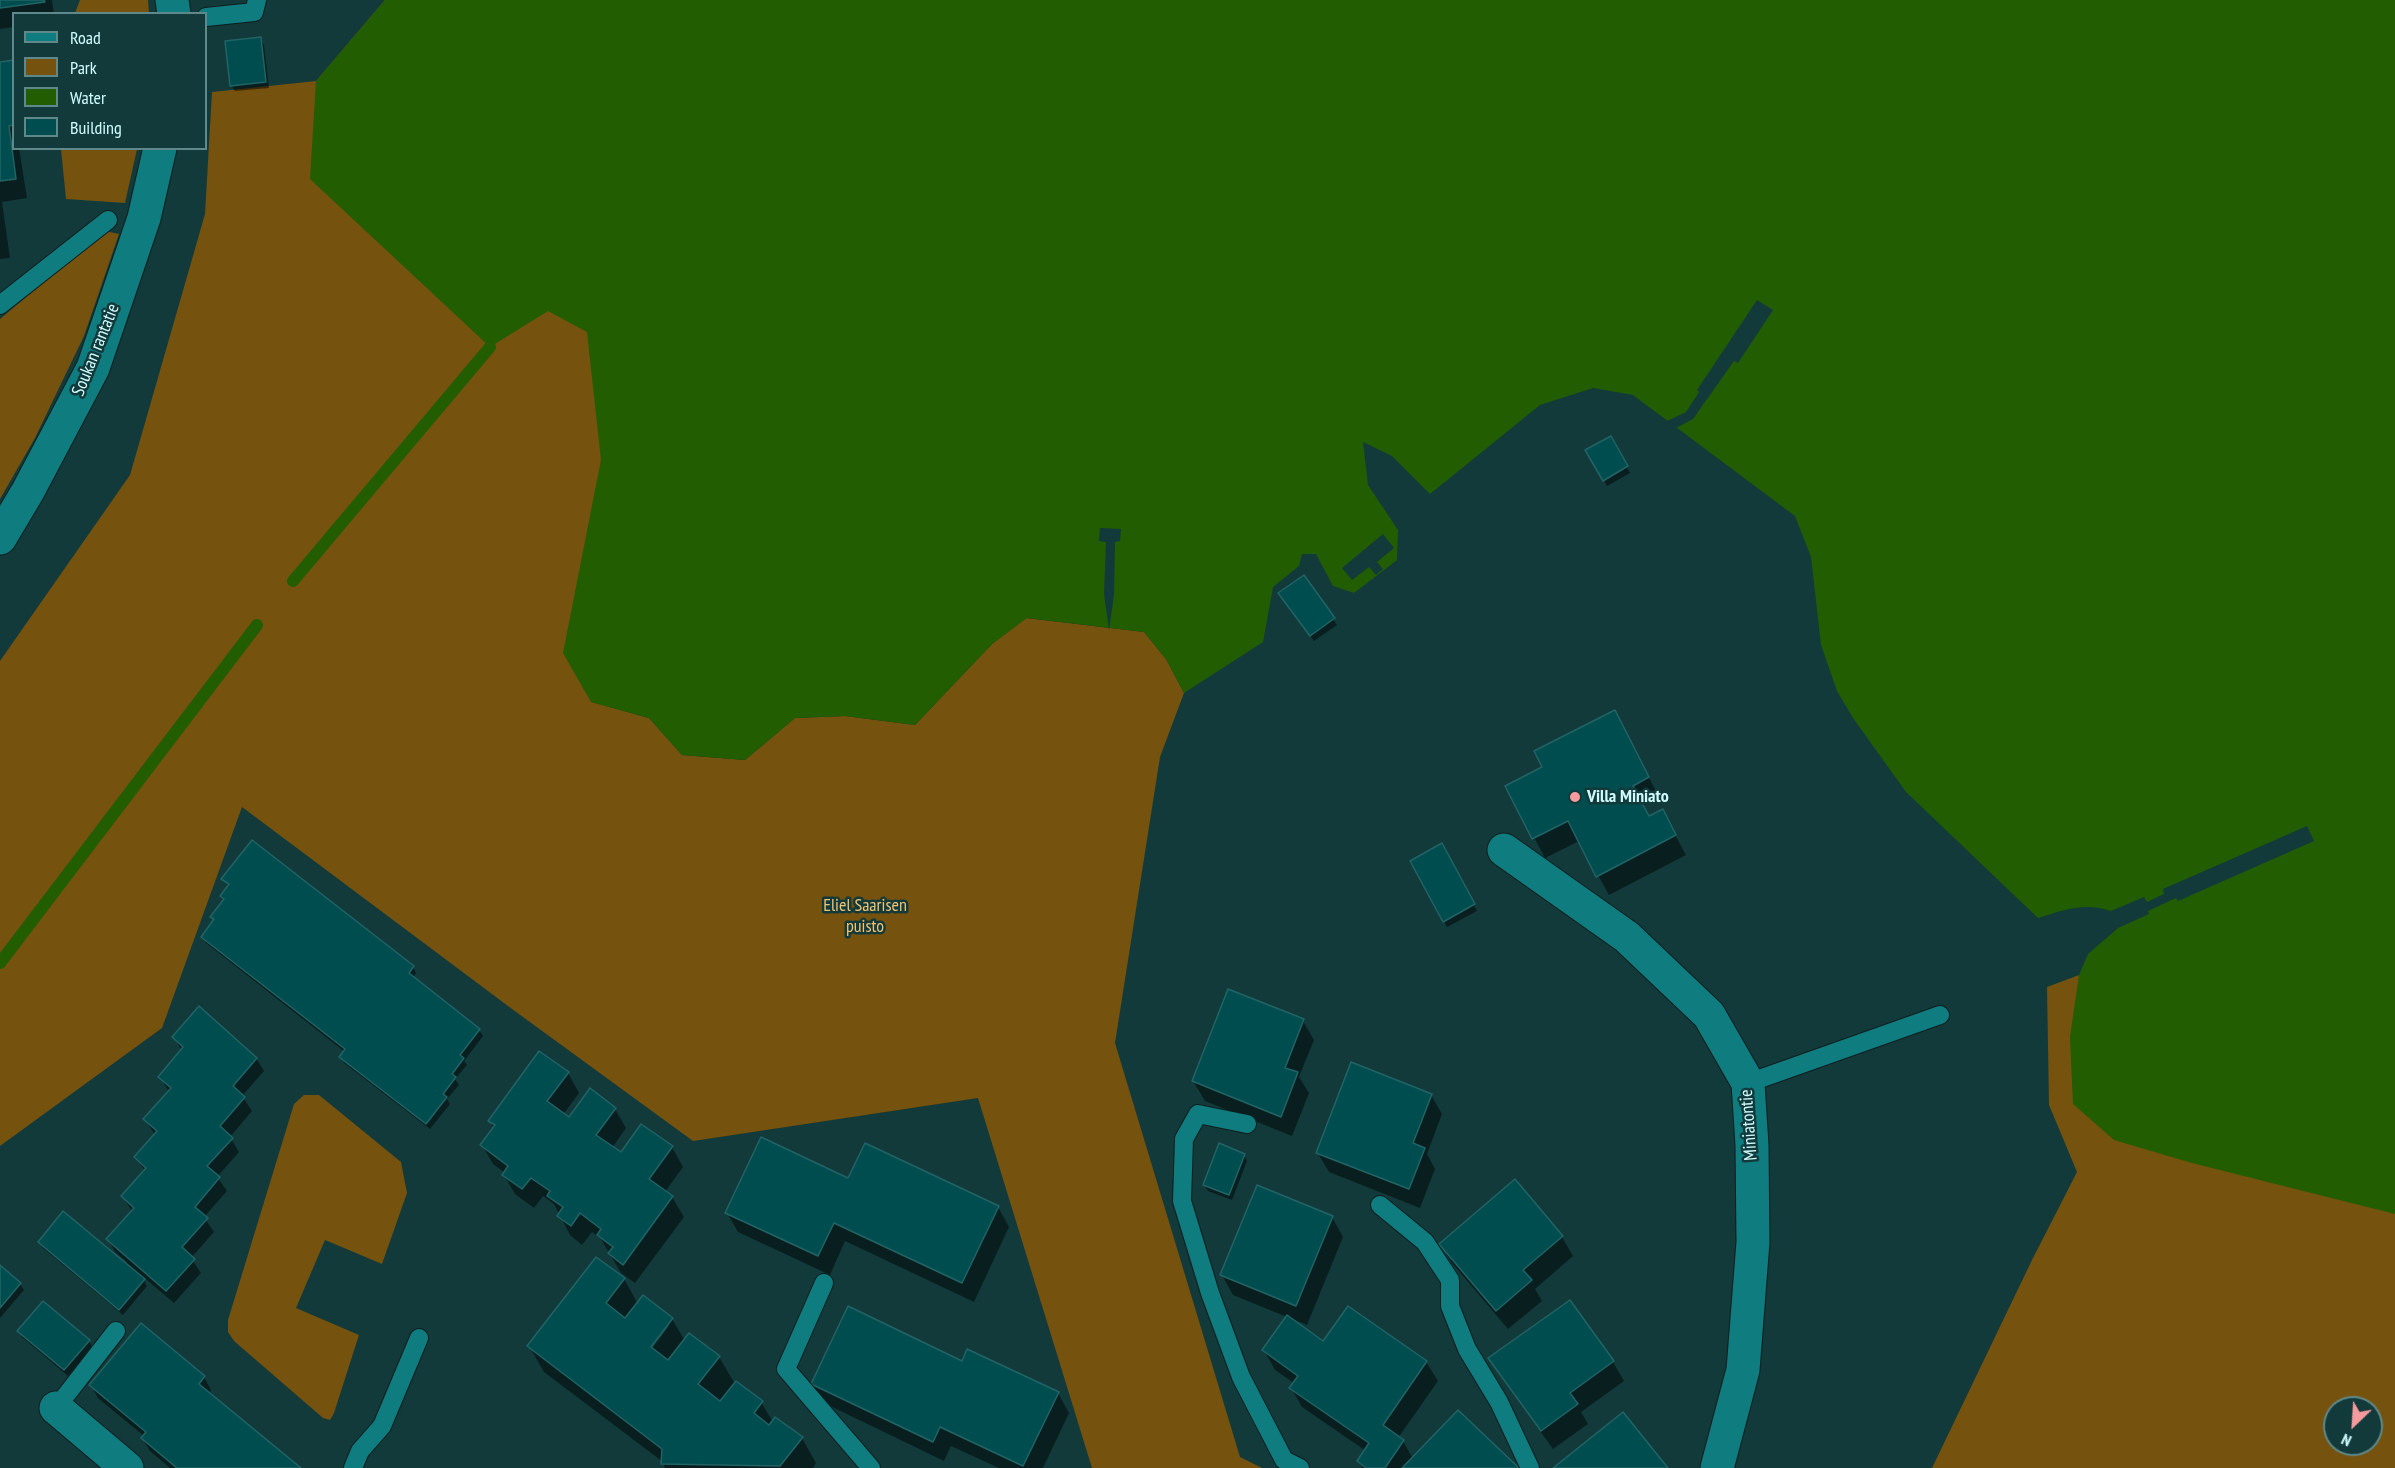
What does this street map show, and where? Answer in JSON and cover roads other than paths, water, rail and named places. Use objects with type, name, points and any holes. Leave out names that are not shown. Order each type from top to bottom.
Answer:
[{"type":"street","name":"Soukan rantatie","points":[[0,538],[28,491],[93,368],[144,218],[160,150]]},
{"type":"street","name":"Miniatontie","points":[[1504,850],[1635,945],[1708,1015],[1748,1083],[1752,1145],[1753,1242],[1743,1370],[1717,1468]]},
{"type":"street","points":[[56,1408],[127,1468]]},
{"type":"lane","points":[[207,17],[254,12],[257,0]]},
{"type":"lane","points":[[0,305],[108,220]]},
{"type":"lane","points":[[1748,1083],[1940,1015]]},
{"type":"lane","points":[[1247,1124],[1198,1114],[1184,1138],[1182,1202],[1210,1293],[1241,1377],[1284,1460],[1300,1468]]},
{"type":"lane","points":[[1380,1205],[1425,1242],[1450,1280],[1450,1306],[1467,1349],[1499,1402],[1530,1468]]},
{"type":"lane","points":[[824,1282],[786,1370],[871,1468]]},
{"type":"lane","points":[[56,1408],[116,1331]]},
{"type":"lane","points":[[353,1468],[360,1450],[382,1426],[419,1338]]},
{"type":"water","points":[[385,0],[2395,0],[2395,1214],[2192,1163],[2114,1140],[2073,1104],[2070,1037],[2079,975],[2088,954],[2118,928],[2111,911],[2083,907],[2038,918],[1906,792],[1853,718],[1837,691],[1821,645],[1811,557],[1795,516],[1633,395],[1593,388],[1540,405],[1430,494],[1392,456],[1363,442],[1368,485],[1398,530],[1397,560],[1354,593],[1333,586],[1316,554],[1302,554],[1299,566],[1273,587],[1263,642],[1184,693],[1166,659],[1144,632],[1027,618],[992,644],[915,725],[845,716],[795,718],[745,760],[682,755],[649,718],[591,702],[563,653],[601,460],[587,332],[548,311],[490,347],[310,179],[316,81]]},
{"type":"waterway","points":[[293,581],[490,347]]},
{"type":"waterway","points":[[0,963],[257,625]]},
{"type":"place","name":"Villa Miniato","points":[[1575,797]]},
{"type":"park label","name":"Eliel Saarisen puisto","points":[[865,916]]}]
